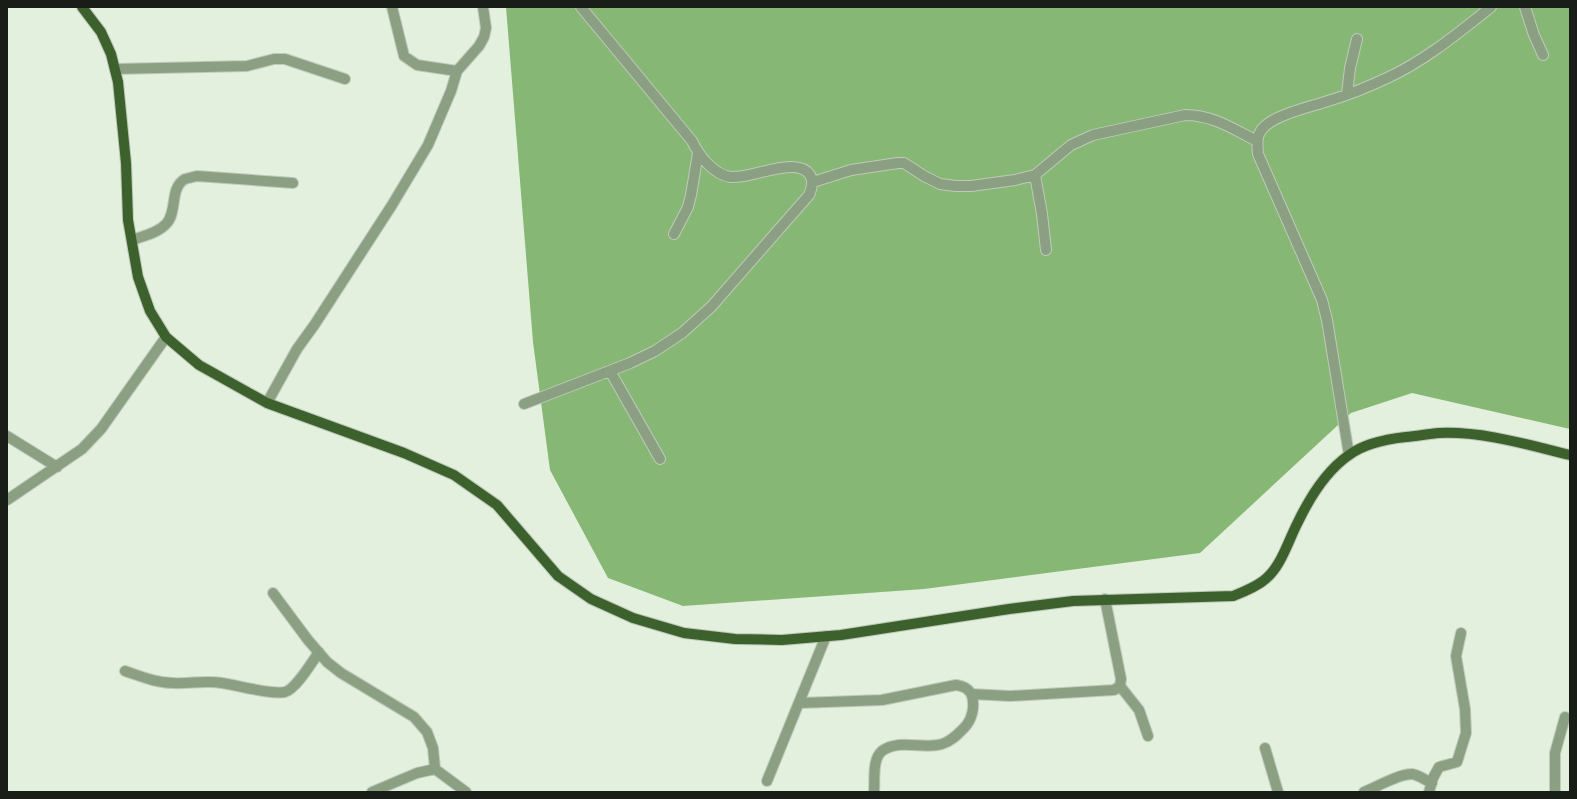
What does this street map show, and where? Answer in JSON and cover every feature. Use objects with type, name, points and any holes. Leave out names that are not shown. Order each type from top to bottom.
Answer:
[{"type":"main road","points":[[82,7],[101,32],[111,54],[118,82],[122,112],[128,220],[138,277],[150,312],[166,337],[200,364],[267,403],[404,453],[454,475],[497,505],[558,576],[591,599],[633,618],[684,633],[736,639],[782,640],[826,636],[1073,601],[1233,596],[1246,591],[1263,581],[1274,568],[1284,551],[1298,520],[1318,488],[1332,470],[1349,455],[1362,447],[1389,439],[1440,433],[1474,435],[1518,442],[1570,455]]},
{"type":"street","points":[[392,7],[404,56],[417,65],[457,72]]},
{"type":"street","points":[[267,403],[297,349],[315,324],[392,205],[428,145],[451,91],[457,72],[479,46],[484,37],[486,28],[483,7]]},
{"type":"street","points":[[524,404],[630,363],[655,351],[682,333],[716,301],[809,195],[812,189],[811,175],[806,170],[795,166],[785,166],[752,175],[731,177],[717,172],[698,153],[692,141],[581,7]]},
{"type":"street","points":[[1349,455],[1327,320],[1322,300],[1258,154],[1257,141],[1259,134],[1265,126],[1275,119],[1348,94],[1404,70],[1455,36],[1491,7]]},
{"type":"street","points":[[1526,7],[1534,35],[1543,55]]},
{"type":"street","points":[[1348,94],[1350,68],[1357,39]]},
{"type":"street","points":[[115,70],[247,66],[274,59],[297,62],[346,79]]},
{"type":"street","points":[[812,182],[851,170],[898,163],[904,163],[940,184],[971,186],[1015,180],[1035,175],[1071,145],[1093,135],[1185,115],[1199,115],[1211,118],[1257,141]]},
{"type":"street","points":[[674,234],[688,207],[698,153]]},
{"type":"street","points":[[1035,175],[1042,214],[1046,250]]},
{"type":"street","points":[[132,240],[158,230],[166,224],[171,216],[176,187],[184,180],[197,176],[293,183]]},
{"type":"street","points":[[7,500],[82,449],[101,429],[166,337]]},
{"type":"street","points":[[610,371],[660,459]]},
{"type":"street","points":[[7,436],[57,467]]},
{"type":"street","points":[[273,593],[327,662],[341,673],[414,717],[427,732],[432,748],[435,769],[466,792]]},
{"type":"street","points":[[1105,599],[1121,679],[1120,686],[1138,710],[1148,736]]},
{"type":"street","points":[[1364,792],[1404,775],[1412,774],[1420,777],[1430,788],[1439,767],[1457,762],[1466,733],[1466,709],[1456,656],[1461,633]]},
{"type":"street","points":[[767,781],[826,636]]},
{"type":"street","points":[[125,671],[157,681],[173,683],[202,681],[276,692],[286,692],[295,685],[318,652]]},
{"type":"street","points":[[800,703],[882,700],[956,685],[964,687],[971,694],[974,703],[972,714],[967,725],[953,739],[942,744],[930,746],[896,746],[883,750],[878,755],[874,792]]},
{"type":"street","points":[[971,694],[1023,695],[1114,690],[1120,686]]},
{"type":"street","points":[[1555,792],[1555,753],[1564,717]]},
{"type":"street","points":[[1265,748],[1278,792]]},
{"type":"street","points":[[372,792],[417,773],[435,769]]},
{"type":"green space","points":[[506,7],[1570,7],[1570,429],[1412,393],[1351,413],[1200,553],[924,589],[683,606],[608,578],[550,470],[533,342]]}]
